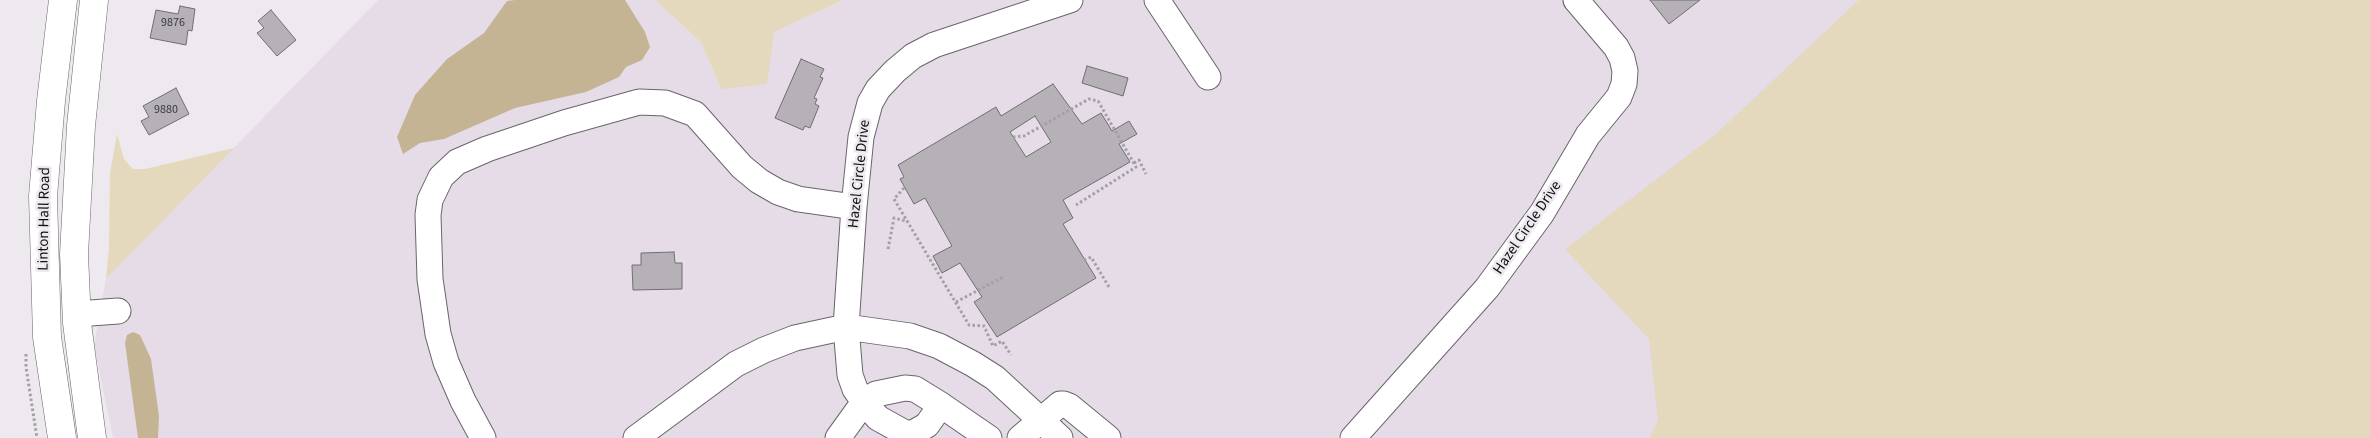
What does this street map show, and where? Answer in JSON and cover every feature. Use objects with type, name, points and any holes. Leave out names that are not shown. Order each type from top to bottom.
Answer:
[{"type":"main road","name":"Linton Hall Road","points":[[62,0],[50,101],[43,196],[47,337],[62,438]]},
{"type":"main road","name":"Linton Hall Road","points":[[92,438],[84,386],[77,314],[74,254],[81,126],[94,0]]},
{"type":"street","name":"Hazel Circle Drive","points":[[941,405],[927,425],[913,433],[905,433],[878,418],[864,402],[850,376],[846,327],[854,207],[863,122],[870,103],[878,90],[895,71],[913,56],[934,45],[1070,0]]},
{"type":"street","points":[[1157,0],[1208,77]]},
{"type":"street","name":"Hazel Circle Drive","points":[[1353,438],[1487,288],[1542,212],[1588,135],[1620,97],[1625,71],[1622,58],[1616,47],[1576,0]]},
{"type":"street","points":[[483,438],[463,401],[446,362],[438,334],[430,279],[428,215],[430,200],[441,177],[457,162],[486,149],[564,123],[639,102],[659,102],[679,106],[695,114],[742,167],[759,181],[778,192],[798,199],[854,207]]},
{"type":"street","points":[[77,314],[118,311]]},
{"type":"street","points":[[636,438],[736,364],[764,350],[795,338],[846,327],[910,336],[939,346],[995,378],[1060,438]]},
{"type":"street","points":[[838,438],[864,402],[876,394],[905,388],[915,389],[988,438]]},
{"type":"street","points":[[1020,438],[1060,404],[1069,406],[1108,438]]},
{"type":"path","points":[[1013,137],[1024,136],[1089,99],[1098,101],[1136,166],[1076,205]]},
{"type":"path","points":[[1134,163],[1139,160],[1146,174]]},
{"type":"path","points":[[904,188],[894,200],[969,325],[984,326],[994,346],[1002,341],[1012,355]]},
{"type":"path","points":[[888,249],[894,218],[907,222]]},
{"type":"path","points":[[1084,260],[1091,257],[1109,286]]},
{"type":"path","points":[[956,302],[1006,276]]},
{"type":"shaded area","points":[[378,0],[655,0],[701,42],[721,89],[774,32],[843,0],[1965,0],[1691,438],[113,438],[94,345],[106,279]]},
{"type":"shaded area","points":[[625,0],[645,32],[650,47],[642,60],[626,67],[619,77],[586,92],[515,108],[444,139],[420,143],[403,154],[397,137],[415,95],[447,59],[484,33],[507,1]]},
{"type":"shaded area","points":[[655,0],[843,0],[774,32],[767,84],[721,89],[701,42]]},
{"type":"shaded area","points":[[1859,0],[2370,0],[2370,438],[1650,438],[1658,420],[1649,339],[1565,249],[1716,134]]},
{"type":"shaded area","points":[[117,134],[124,159],[133,169],[145,169],[234,148],[106,279],[109,248],[110,173]]},
{"type":"shaded area","points":[[133,332],[140,335],[151,359],[159,416],[158,438],[138,438],[125,343],[127,335]]},
{"type":"building","points":[[1650,0],[1700,0],[1669,24]]},
{"type":"building","points":[[180,6],[195,9],[192,31],[188,30],[186,45],[150,38],[156,10],[178,14]]},
{"type":"building","points":[[271,10],[296,40],[277,56],[257,33],[264,28],[258,21]]},
{"type":"building","points":[[801,59],[824,69],[820,77],[823,78],[814,98],[817,99],[815,104],[819,106],[810,128],[805,126],[803,130],[775,118]]},
{"type":"building","points":[[1087,66],[1128,78],[1123,96],[1082,83]]},
{"type":"building","points":[[1053,84],[1082,124],[1101,113],[1112,131],[1129,121],[1137,134],[1119,144],[1130,162],[1063,200],[1073,218],[1063,224],[1096,278],[997,337],[974,302],[982,297],[960,263],[942,273],[933,256],[952,246],[925,198],[914,204],[900,179],[904,177],[898,165],[996,107],[1001,116]],"holes":[[[1035,116],[1051,142],[1026,157],[1010,132]]]},
{"type":"building","points":[[176,88],[189,114],[149,135],[141,121],[149,117],[143,106]]},
{"type":"building","points":[[674,252],[675,263],[682,263],[682,289],[633,290],[632,265],[641,265],[641,253]]}]
